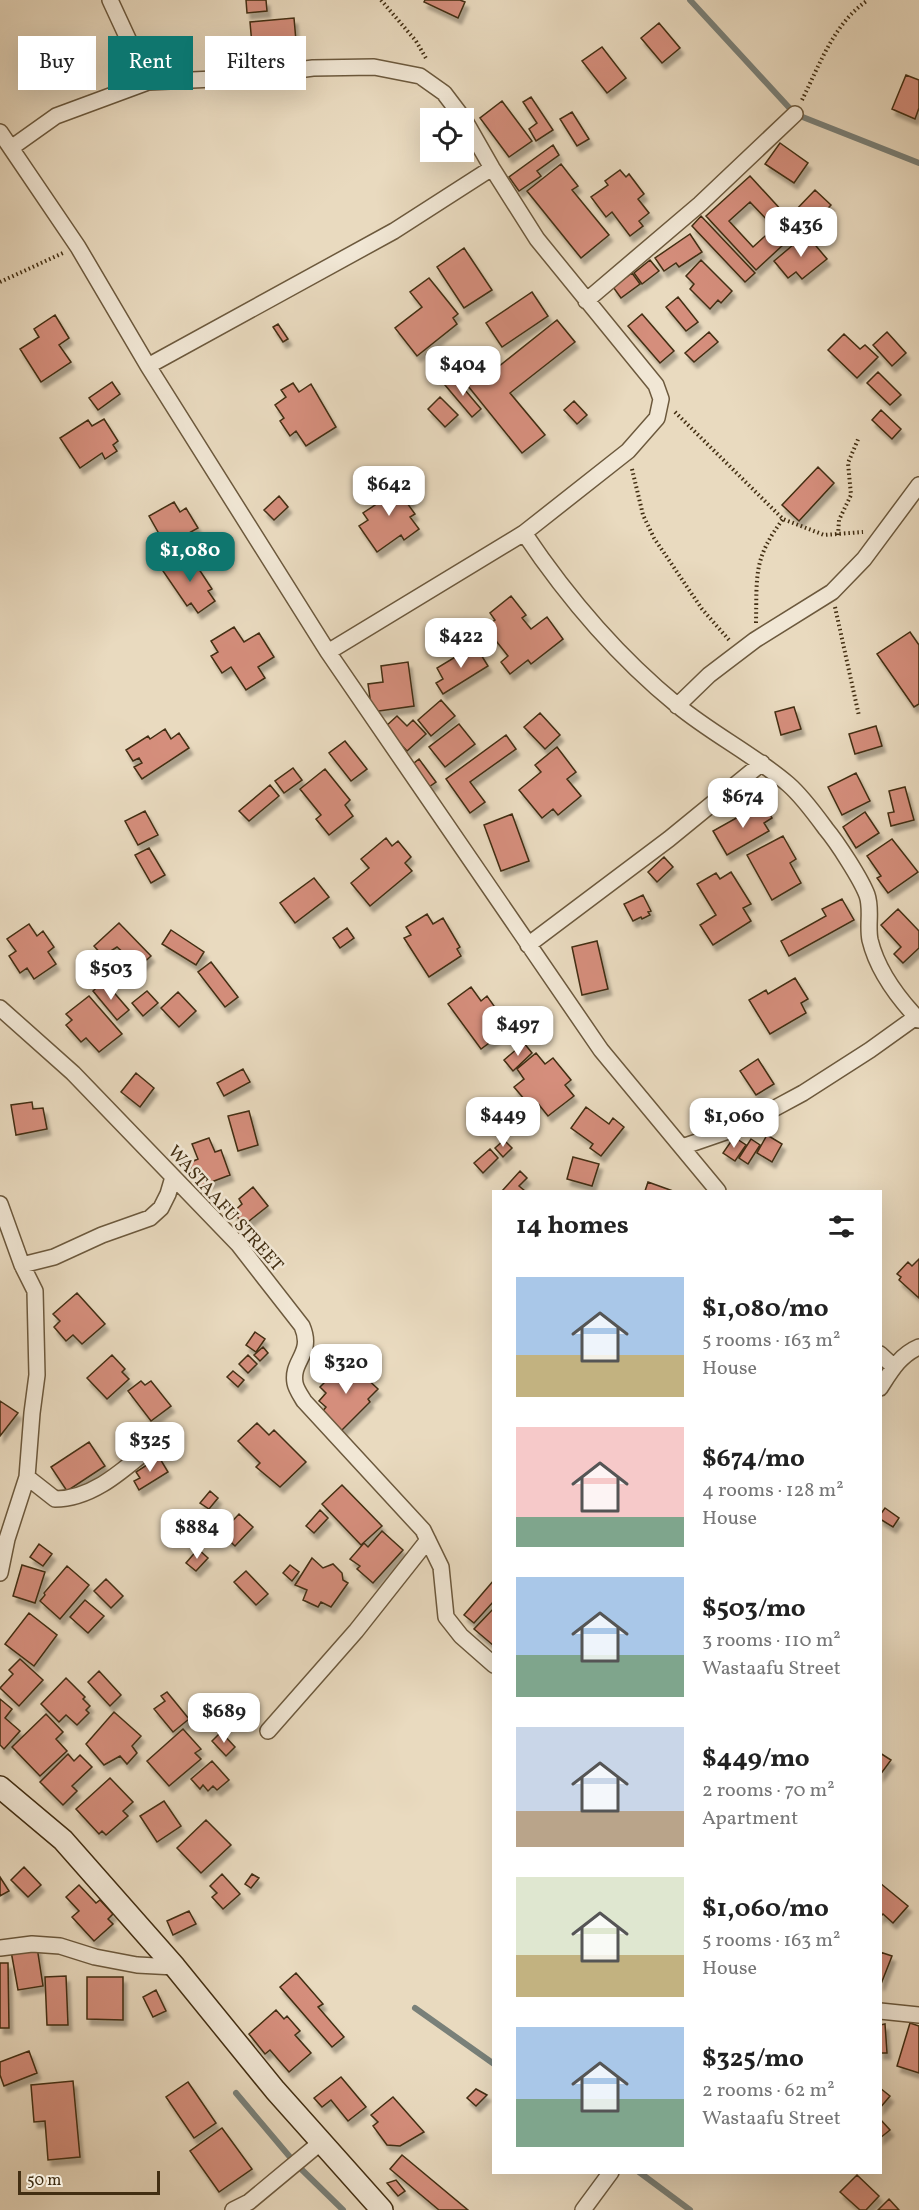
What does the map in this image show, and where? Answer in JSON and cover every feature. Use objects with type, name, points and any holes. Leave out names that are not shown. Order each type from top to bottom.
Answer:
[{"type":"main road","points":[[0,1787],[63,1840],[175,1967],[320,2143],[382,2210]]},
{"type":"street","points":[[110,0],[127,36]]},
{"type":"street","points":[[193,80],[236,78],[313,68],[374,67],[420,76],[444,93],[455,108]]},
{"type":"street","points":[[11,148],[56,116],[126,90]]},
{"type":"street","points":[[586,301],[700,204],[795,114]]},
{"type":"street","points":[[0,132],[78,247],[148,366],[328,652],[601,1050],[717,1190]]},
{"type":"street","points":[[328,652],[524,533],[628,451],[657,418],[661,399],[656,385],[537,239],[474,138]]},
{"type":"street","points":[[148,366],[394,231],[492,168]]},
{"type":"street","points":[[677,706],[709,675],[755,640],[832,592],[864,559],[919,485]]},
{"type":"street","points":[[524,533],[549,571],[586,617],[677,706],[762,763],[791,786],[828,831],[862,886],[870,906],[870,939],[878,962],[917,1019],[803,1093],[740,1127],[682,1147]]},
{"type":"street","points":[[528,945],[669,839],[762,763]]},
{"type":"street","name":"WASTAAFU STREET","points":[[0,1008],[74,1073],[238,1244],[302,1326],[307,1346],[298,1365],[295,1383],[304,1401],[423,1530],[441,1567],[446,1617],[461,1636],[492,1663]]},
{"type":"street","points":[[22,1265],[54,1257],[92,1239],[150,1218],[161,1208],[173,1177]]},
{"type":"street","points":[[0,1204],[22,1265],[35,1291],[38,1375],[32,1413],[27,1477],[7,1539],[0,1573]]},
{"type":"street","points":[[882,1385],[907,1352],[919,1347]]},
{"type":"street","points":[[882,1356],[894,1367]]},
{"type":"street","points":[[27,1477],[55,1499],[75,1497],[104,1483],[162,1438]]},
{"type":"street","points":[[268,1731],[356,1631],[428,1540]]},
{"type":"street","points":[[0,1948],[32,1944],[60,1946],[95,1958],[137,1965],[175,1967]]},
{"type":"street","points":[[882,2011],[919,2015]]},
{"type":"street","points":[[233,2210],[249,2202],[320,2143]]},
{"type":"street","points":[[583,2210],[610,2174]]},
{"type":"path","points":[[381,0],[416,41],[427,62]]},
{"type":"path","points":[[795,114],[834,35],[848,16],[868,0]]},
{"type":"path","points":[[0,282],[78,247]]},
{"type":"path","points":[[661,399],[783,519],[816,533],[838,535],[888,529]]},
{"type":"path","points":[[838,535],[839,520],[851,495],[848,463],[859,437]]},
{"type":"path","points":[[628,451],[643,515],[654,538],[702,609],[740,652]]},
{"type":"path","points":[[755,640],[757,570],[762,552],[783,519]]},
{"type":"path","points":[[832,592],[859,716]]},
{"type":"building","points":[[246,0],[266,0],[267,11],[247,13]]},
{"type":"building","points":[[425,0],[465,2],[458,18],[424,2]]},
{"type":"building","points":[[294,18],[296,36],[251,36],[250,22]]},
{"type":"building","points":[[659,23],[680,48],[662,63],[641,38]]},
{"type":"building","points":[[602,47],[626,78],[607,93],[582,61]]},
{"type":"building","points":[[906,75],[919,80],[919,108],[915,119],[892,109]]},
{"type":"building","points":[[531,97],[553,130],[536,141],[529,129],[537,123],[523,102]]},
{"type":"building","points":[[502,101],[532,141],[509,157],[480,118]]},
{"type":"building","points":[[572,112],[589,139],[577,146],[560,119]]},
{"type":"building","points":[[780,143],[808,163],[794,183],[765,164]]},
{"type":"building","points":[[553,145],[559,155],[537,171],[541,176],[519,191],[509,177]]},
{"type":"building","points":[[561,164],[578,186],[572,190],[609,235],[581,258],[527,191]]},
{"type":"building","points":[[620,170],[626,177],[629,174],[644,194],[638,199],[649,213],[639,221],[643,226],[630,236],[612,212],[606,217],[591,197],[608,185],[605,181]]},
{"type":"building","points":[[750,176],[783,212],[770,223],[750,202],[729,221],[753,247],[785,218],[797,232],[756,270],[706,216]]},
{"type":"building","points":[[815,190],[831,205],[809,228],[793,213]]},
{"type":"building","points":[[701,216],[755,273],[745,282],[692,226]]},
{"type":"building","points":[[690,234],[702,252],[679,267],[676,263],[664,271],[655,258]]},
{"type":"building","points":[[806,234],[827,259],[802,279],[796,272],[788,278],[774,261]]},
{"type":"building","points":[[464,248],[492,290],[464,308],[437,267]]},
{"type":"building","points":[[650,260],[659,271],[642,284],[634,273]]},
{"type":"building","points":[[701,260],[732,291],[721,303],[718,300],[710,309],[690,289],[694,284],[686,276]]},
{"type":"building","points":[[632,273],[640,284],[621,298],[613,287]]},
{"type":"building","points":[[429,278],[458,314],[453,318],[457,324],[417,356],[395,328],[422,307],[410,292]]},
{"type":"building","points":[[532,292],[548,316],[502,347],[486,323]]},
{"type":"building","points":[[678,297],[698,322],[686,331],[666,307]]},
{"type":"building","points":[[642,314],[674,351],[660,363],[628,326]]},
{"type":"building","points":[[55,315],[69,338],[59,345],[71,362],[41,382],[20,349],[39,337],[34,329]]},
{"type":"building","points":[[557,320],[575,342],[510,393],[545,435],[522,453],[464,381],[486,363],[493,371]]},
{"type":"building","points":[[278,324],[288,339],[283,342],[273,327]]},
{"type":"building","points":[[709,332],[718,342],[694,362],[685,353]]},
{"type":"building","points":[[887,332],[906,353],[892,366],[873,345]]},
{"type":"building","points":[[844,334],[860,349],[865,345],[878,357],[857,378],[828,350]]},
{"type":"building","points":[[878,372],[901,395],[890,405],[867,383]]},
{"type":"building","points":[[454,377],[481,409],[472,417],[445,385]]},
{"type":"building","points":[[112,382],[120,394],[98,410],[89,398]]},
{"type":"building","points":[[293,383],[299,392],[311,384],[336,427],[306,446],[296,431],[290,436],[280,421],[284,418],[275,405],[286,397],[281,390]]},
{"type":"building","points":[[440,397],[458,415],[445,427],[428,409]]},
{"type":"building","points":[[574,401],[587,415],[577,424],[564,410]]},
{"type":"building","points":[[881,410],[901,429],[892,439],[872,420]]},
{"type":"building","points":[[104,419],[118,441],[113,445],[117,451],[105,459],[102,453],[80,468],[60,438],[88,420],[92,426]]},
{"type":"building","points":[[818,467],[834,483],[799,521],[782,505]]},
{"type":"building","points":[[398,480],[412,499],[407,503],[415,514],[410,517],[419,529],[404,540],[401,535],[377,552],[359,526],[368,520],[363,513],[375,505],[371,499]]},
{"type":"building","points":[[279,496],[288,507],[274,520],[264,510]]},
{"type":"building","points":[[174,502],[180,512],[186,508],[198,528],[166,546],[149,516]]},
{"type":"building","points":[[189,554],[212,589],[208,591],[215,601],[198,613],[191,603],[187,606],[163,571]]},
{"type":"building","points":[[511,596],[526,615],[522,618],[531,629],[547,617],[563,639],[531,664],[528,660],[510,674],[501,662],[508,656],[485,627],[495,620],[490,613]]},
{"type":"building","points":[[234,627],[244,642],[259,633],[274,657],[258,667],[265,678],[246,690],[231,667],[222,673],[211,656],[218,652],[211,641]]},
{"type":"building","points":[[910,632],[919,645],[919,704],[914,707],[877,654]]},
{"type":"building","points":[[475,645],[488,666],[443,694],[436,683],[443,679],[437,668]]},
{"type":"building","points":[[408,662],[414,706],[372,712],[368,684],[383,682],[381,666]]},
{"type":"building","points":[[441,700],[455,716],[431,736],[418,720]]},
{"type":"building","points":[[794,707],[801,729],[781,735],[775,712]]},
{"type":"building","points":[[540,713],[560,735],[545,749],[524,727]]},
{"type":"building","points":[[397,716],[407,726],[413,720],[426,734],[407,751],[385,727]]},
{"type":"building","points":[[459,724],[475,744],[445,767],[429,747]]},
{"type":"building","points":[[876,726],[882,746],[855,754],[849,734]]},
{"type":"building","points":[[165,729],[171,739],[179,733],[189,748],[142,779],[134,767],[142,763],[139,758],[133,761],[126,750],[148,736],[150,739]]},
{"type":"building","points":[[506,735],[516,749],[470,782],[485,802],[470,813],[446,779]]},
{"type":"building","points":[[345,741],[367,769],[351,781],[329,753]]},
{"type":"building","points":[[557,747],[576,772],[567,779],[581,796],[558,815],[553,809],[542,818],[519,790],[541,772],[535,765]]},
{"type":"building","points":[[419,759],[436,782],[426,789],[409,767]]},
{"type":"building","points":[[293,768],[302,780],[284,793],[275,781]]},
{"type":"building","points":[[325,769],[350,800],[345,805],[353,816],[329,835],[316,819],[321,815],[300,789]]},
{"type":"building","points":[[856,773],[870,801],[842,815],[828,787]]},
{"type":"building","points":[[270,785],[279,796],[249,821],[239,811]]},
{"type":"building","points":[[905,787],[914,820],[891,826],[888,813],[894,812],[889,791]]},
{"type":"building","points":[[763,803],[772,818],[764,823],[769,831],[727,855],[713,831]]},
{"type":"building","points":[[145,811],[158,835],[138,845],[125,821]]},
{"type":"building","points":[[865,812],[879,833],[856,848],[843,827]]},
{"type":"building","points":[[512,814],[529,861],[501,871],[484,825]]},
{"type":"building","points":[[783,836],[796,859],[790,863],[801,883],[772,900],[747,855]]},
{"type":"building","points":[[386,838],[392,846],[398,841],[411,857],[405,863],[412,871],[370,906],[351,883],[369,868],[361,859]]},
{"type":"building","points":[[892,839],[918,872],[888,893],[877,878],[881,876],[867,856]]},
{"type":"building","points":[[149,848],[165,875],[151,883],[135,855]]},
{"type":"building","points":[[664,857],[673,867],[657,882],[648,872]]},
{"type":"building","points":[[731,872],[751,904],[743,908],[751,921],[713,945],[700,925],[716,915],[697,884],[716,873],[720,879]]},
{"type":"building","points":[[314,878],[329,897],[295,923],[280,903]]},
{"type":"building","points":[[643,895],[651,911],[648,912],[650,915],[633,921],[624,904]]},
{"type":"building","points":[[842,899],[854,920],[789,956],[781,941],[826,916],[822,909]]},
{"type":"building","points":[[898,909],[919,931],[919,948],[903,963],[894,954],[901,947],[881,925]]},
{"type":"building","points":[[427,914],[433,924],[443,918],[460,947],[457,949],[461,956],[429,977],[404,938],[411,935],[406,927]]},
{"type":"building","points":[[119,923],[151,956],[139,967],[117,947],[103,956],[94,946]]},
{"type":"building","points":[[29,924],[37,936],[43,931],[54,947],[48,952],[56,964],[34,979],[27,968],[20,973],[9,956],[16,951],[7,939]]},
{"type":"building","points":[[347,928],[354,938],[340,948],[333,938]]},
{"type":"building","points":[[171,930],[204,952],[196,965],[162,944]]},
{"type":"building","points":[[597,941],[608,989],[582,995],[572,947]]},
{"type":"building","points":[[211,962],[238,997],[225,1007],[198,972]]},
{"type":"building","points":[[795,978],[808,999],[801,1003],[806,1013],[770,1034],[749,1000],[766,990],[768,994]]},
{"type":"building","points":[[104,981],[129,1010],[117,1020],[93,991]]},
{"type":"building","points":[[471,987],[481,1001],[487,996],[499,1013],[493,1017],[504,1032],[481,1049],[448,1004]]},
{"type":"building","points":[[147,991],[158,1003],[143,1016],[132,1003]]},
{"type":"building","points":[[178,992],[196,1011],[179,1027],[161,1008]]},
{"type":"building","points":[[89,996],[122,1034],[99,1052],[86,1038],[81,1042],[66,1025],[72,1020],[66,1014]]},
{"type":"building","points":[[524,1043],[532,1053],[513,1071],[504,1060]]},
{"type":"building","points":[[536,1053],[545,1064],[553,1058],[571,1080],[565,1085],[574,1096],[548,1116],[536,1101],[530,1106],[514,1087],[524,1079],[517,1069]]},
{"type":"building","points":[[758,1059],[774,1084],[756,1095],[740,1071]]},
{"type":"building","points":[[243,1069],[250,1082],[224,1096],[217,1083]]},
{"type":"building","points":[[136,1073],[154,1088],[140,1107],[121,1092]]},
{"type":"building","points":[[32,1102],[33,1109],[43,1108],[47,1129],[16,1135],[11,1105]]},
{"type":"building","points":[[586,1107],[609,1124],[613,1118],[624,1127],[601,1156],[590,1148],[593,1144],[571,1128]]},
{"type":"building","points":[[249,1111],[258,1145],[238,1151],[228,1116]]},
{"type":"building","points":[[767,1135],[782,1144],[772,1162],[757,1153]]},
{"type":"building","points":[[734,1137],[746,1145],[735,1161],[723,1153]]},
{"type":"building","points":[[209,1138],[215,1152],[221,1150],[230,1175],[198,1187],[189,1163],[198,1159],[192,1144]]},
{"type":"building","points":[[751,1139],[760,1145],[748,1164],[739,1158]]},
{"type":"building","points":[[504,1140],[512,1148],[503,1157],[495,1148]]},
{"type":"building","points":[[490,1149],[498,1158],[483,1173],[474,1163]]},
{"type":"building","points":[[573,1157],[599,1164],[592,1186],[567,1179]]},
{"type":"building","points":[[520,1171],[527,1178],[519,1186],[524,1190],[503,1190]]},
{"type":"building","points":[[648,1182],[670,1190],[645,1190]]},
{"type":"building","points":[[253,1187],[268,1206],[244,1225],[233,1212],[242,1204],[239,1199]]},
{"type":"building","points":[[919,1259],[919,1298],[899,1280],[901,1277],[897,1274],[908,1262],[912,1266]]},
{"type":"building","points":[[77,1293],[105,1324],[82,1344],[73,1335],[66,1341],[54,1327],[60,1321],[53,1314]]},
{"type":"building","points":[[255,1332],[265,1339],[256,1352],[246,1345]]},
{"type":"building","points":[[263,1347],[268,1353],[260,1361],[254,1355]]},
{"type":"building","points":[[112,1355],[125,1369],[122,1372],[129,1379],[107,1399],[87,1378]]},
{"type":"building","points":[[248,1355],[257,1364],[248,1373],[239,1364]]},
{"type":"building","points":[[347,1360],[378,1389],[368,1399],[370,1402],[341,1431],[322,1412],[326,1407],[319,1401],[326,1393],[320,1387]]},
{"type":"building","points":[[233,1371],[244,1380],[238,1387],[227,1377]]},
{"type":"building","points":[[141,1381],[145,1385],[151,1381],[171,1406],[151,1421],[128,1391]]},
{"type":"building","points":[[0,1401],[18,1413],[0,1436]]},
{"type":"building","points":[[257,1423],[269,1435],[274,1430],[306,1462],[280,1487],[256,1467],[260,1463],[238,1441]]},
{"type":"building","points":[[89,1442],[105,1466],[67,1491],[51,1467]]},
{"type":"building","points":[[159,1457],[168,1472],[139,1490],[134,1481],[140,1478],[136,1472]]},
{"type":"building","points":[[342,1485],[382,1526],[361,1545],[322,1504]]},
{"type":"building","points":[[210,1491],[218,1498],[209,1509],[200,1503]]},
{"type":"building","points":[[885,1508],[899,1518],[893,1527],[882,1520],[882,1512]]},
{"type":"building","points":[[320,1510],[328,1518],[314,1533],[306,1526]]},
{"type":"building","points":[[239,1514],[253,1527],[235,1546],[221,1533]]},
{"type":"building","points":[[382,1531],[403,1550],[373,1583],[357,1569],[360,1566],[350,1559],[364,1543],[368,1547]]},
{"type":"building","points":[[39,1544],[52,1554],[43,1566],[30,1557]]},
{"type":"building","points":[[198,1549],[208,1558],[196,1571],[186,1563]]},
{"type":"building","points":[[312,1558],[323,1568],[333,1564],[342,1573],[343,1580],[348,1583],[331,1607],[321,1602],[318,1607],[303,1600],[307,1590],[295,1585]]},
{"type":"building","points":[[22,1565],[45,1572],[35,1603],[13,1596]]},
{"type":"building","points":[[290,1565],[299,1572],[292,1581],[283,1573]]},
{"type":"building","points":[[67,1566],[89,1585],[60,1619],[40,1601]]},
{"type":"building","points":[[246,1571],[268,1594],[256,1605],[234,1582]]},
{"type":"building","points":[[106,1579],[123,1596],[111,1608],[94,1591]]},
{"type":"building","points":[[492,1582],[492,1603],[474,1623],[464,1615]]},
{"type":"building","points":[[85,1600],[104,1616],[88,1633],[70,1617]]},
{"type":"building","points":[[492,1610],[492,1644],[474,1629]]},
{"type":"building","points":[[29,1613],[57,1635],[34,1666],[5,1644]]},
{"type":"building","points":[[20,1659],[43,1680],[19,1706],[0,1688],[13,1674],[9,1670]]},
{"type":"building","points":[[99,1671],[121,1695],[110,1706],[88,1682]]},
{"type":"building","points":[[66,1678],[85,1697],[83,1699],[90,1706],[86,1710],[89,1713],[77,1725],[66,1715],[59,1722],[41,1704]]},
{"type":"building","points":[[167,1692],[189,1719],[173,1732],[154,1709],[165,1701],[161,1696]]},
{"type":"building","points":[[0,1699],[12,1709],[5,1718],[20,1731],[4,1749],[0,1745]]},
{"type":"building","points":[[114,1712],[141,1736],[132,1746],[137,1753],[127,1764],[120,1756],[104,1765],[86,1744]]},
{"type":"building","points":[[46,1714],[63,1732],[56,1739],[67,1751],[40,1776],[12,1747]]},
{"type":"building","points":[[183,1729],[201,1749],[195,1753],[201,1759],[169,1786],[147,1761]]},
{"type":"building","points":[[221,1732],[235,1747],[226,1756],[212,1741]]},
{"type":"building","points":[[68,1754],[74,1761],[80,1755],[92,1767],[72,1786],[77,1791],[63,1805],[40,1782]]},
{"type":"building","points":[[882,1754],[891,1760],[882,1772]]},
{"type":"building","points":[[212,1761],[229,1780],[217,1790],[213,1786],[208,1791],[203,1785],[200,1789],[191,1779]]},
{"type":"building","points":[[110,1778],[133,1802],[123,1811],[128,1816],[106,1835],[102,1831],[99,1834],[76,1809]]},
{"type":"building","points":[[164,1801],[181,1826],[157,1842],[140,1816]]},
{"type":"building","points":[[206,1820],[231,1845],[201,1873],[177,1848]]},
{"type":"building","points":[[24,1867],[41,1885],[28,1897],[11,1880]]},
{"type":"building","points":[[222,1874],[240,1894],[223,1909],[212,1897],[217,1893],[210,1886]]},
{"type":"building","points":[[252,1874],[259,1878],[251,1888],[245,1884]]},
{"type":"building","points":[[0,1877],[9,1891],[0,1896]]},
{"type":"building","points":[[79,1885],[96,1903],[100,1900],[113,1914],[108,1919],[113,1924],[94,1941],[72,1917],[79,1911],[66,1897]]},
{"type":"building","points":[[882,1885],[908,1906],[893,1923],[883,1914]]},
{"type":"building","points":[[189,1911],[196,1924],[173,1935],[167,1921]]},
{"type":"building","points":[[37,1947],[43,1986],[18,1990],[11,1951]]},
{"type":"building","points":[[882,1953],[892,1956],[882,1981]]},
{"type":"building","points":[[0,1963],[8,1963],[9,2028],[0,2028]]},
{"type":"building","points":[[296,1973],[323,2004],[318,2007],[344,2037],[332,2047],[280,1987]]},
{"type":"building","points":[[66,1976],[68,2025],[47,2025],[45,1977]]},
{"type":"building","points":[[87,1977],[123,1977],[123,2020],[87,2019]]},
{"type":"building","points":[[156,1990],[166,2011],[153,2017],[143,1997]]},
{"type":"building","points":[[276,2010],[284,2019],[287,2016],[300,2031],[295,2035],[311,2053],[289,2072],[270,2050],[265,2054],[249,2034]]},
{"type":"building","points":[[910,2023],[919,2026],[919,2073],[897,2066]]},
{"type":"building","points":[[885,2024],[887,2053],[882,2053],[882,2025]]},
{"type":"building","points":[[29,2051],[37,2073],[4,2086],[0,2075],[0,2062]]},
{"type":"building","points":[[341,2077],[366,2107],[348,2121],[331,2100],[322,2107],[314,2098]]},
{"type":"building","points":[[73,2081],[80,2157],[48,2160],[45,2121],[34,2122],[31,2085]]},
{"type":"building","points":[[188,2082],[216,2123],[194,2138],[166,2097]]},
{"type":"building","points":[[476,2089],[487,2095],[476,2106],[467,2098]]},
{"type":"building","points":[[882,2090],[890,2096],[882,2106]]},
{"type":"building","points":[[393,2097],[424,2132],[400,2146],[387,2145],[373,2126],[378,2122],[371,2115]]},
{"type":"building","points":[[882,2121],[890,2130],[882,2136]]},
{"type":"building","points":[[222,2128],[252,2169],[219,2192],[190,2151]]},
{"type":"building","points":[[402,2155],[468,2210],[439,2210],[390,2169]]},
{"type":"building","points":[[857,2175],[879,2196],[866,2210],[860,2210],[840,2192]]},
{"type":"building","points":[[396,2180],[405,2191],[398,2196],[387,2183]]},
{"type":"building","points":[[889,2199],[899,2210],[878,2210]]},
{"type":"waterway","points":[[690,0],[795,114],[919,163]]},
{"type":"waterway","points":[[415,2008],[492,2063]]},
{"type":"waterway","points":[[236,2093],[295,2163],[343,2210]]},
{"type":"waterway","points":[[642,2174],[690,2210]]}]
